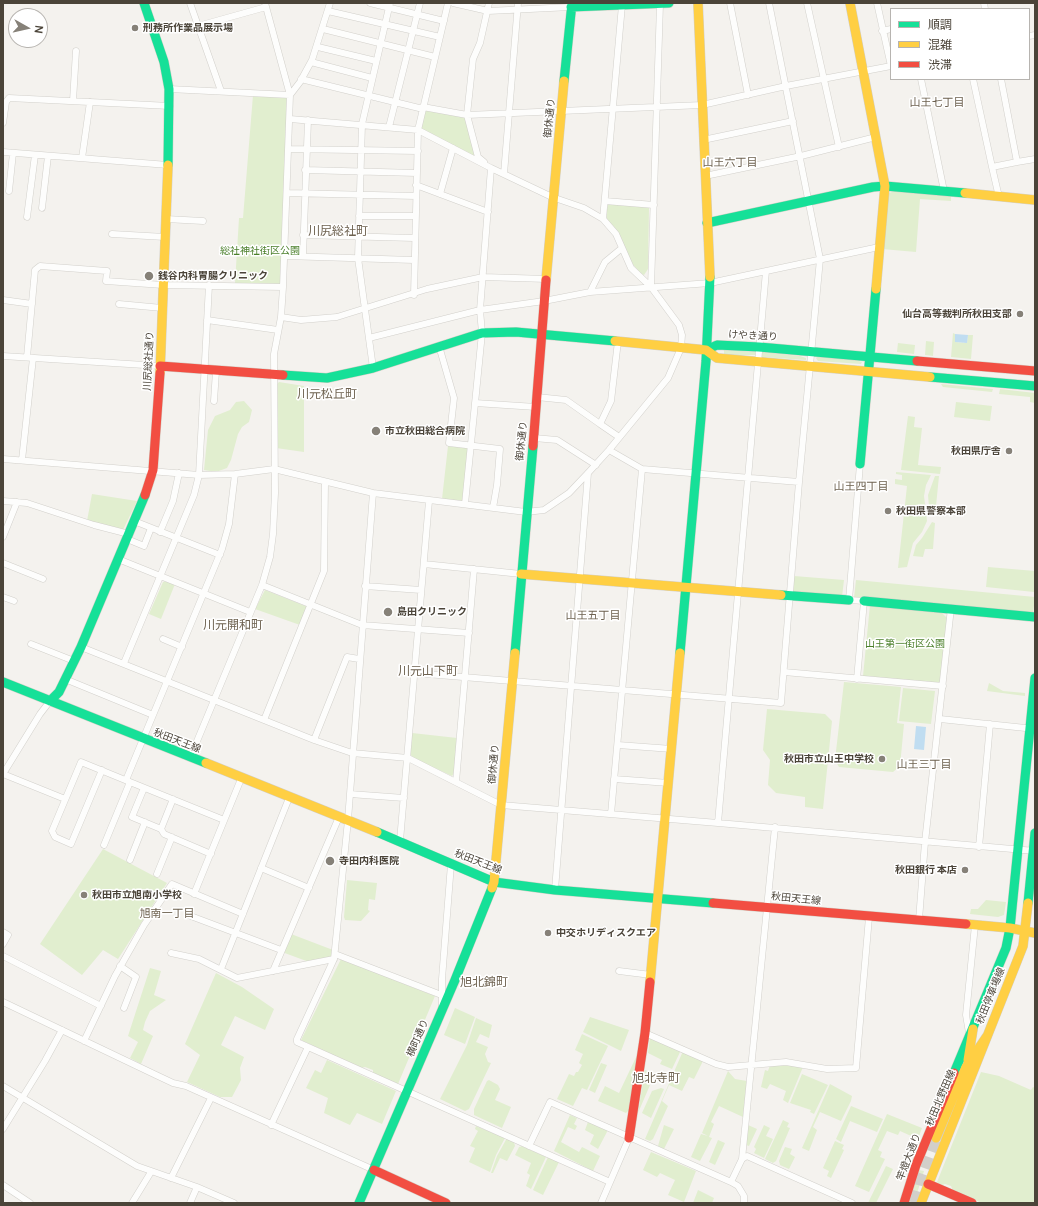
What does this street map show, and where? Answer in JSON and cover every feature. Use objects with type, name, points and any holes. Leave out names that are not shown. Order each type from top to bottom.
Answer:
[{"type":"main road","name":"川尻総社通り","points":[[50,701],[59,692],[81,647],[128,536],[153,470],[160,366],[170,106],[169,89],[161,50],[144,3]]},
{"type":"main road","points":[[572,5],[669,3]]},
{"type":"main road","points":[[630,1138],[645,1033],[651,975],[666,819],[706,350],[710,283],[698,3]]},
{"type":"main road","points":[[850,3],[864,70],[884,186],[860,464]]},
{"type":"main road","name":"御休通り","points":[[494,882],[513,682],[526,512],[534,438],[552,197],[572,5]]},
{"type":"main road","points":[[707,223],[873,186],[1035,200]]},
{"type":"main road","points":[[160,366],[327,378],[373,368],[482,332],[516,332],[706,350],[717,358],[1035,386]]},
{"type":"main road","name":"けやき通り","points":[[706,350],[717,345],[760,347],[1035,371]]},
{"type":"main road","points":[[521,574],[579,577],[849,600]]},
{"type":"main road","points":[[864,601],[1035,617]]},
{"type":"main road","points":[[966,1067],[971,1033],[1006,948],[1010,928],[1032,729],[1035,678]]},
{"type":"main road","name":"秋田天王線","points":[[3,682],[289,798],[348,820],[494,882],[555,890],[1010,928],[1035,933]]},
{"type":"main road","name":"秋田停車場線","points":[[928,1184],[936,1160],[1023,946],[1026,931],[1035,833]]},
{"type":"main road","name":"横町通り","points":[[359,1203],[442,1009],[444,996],[494,882]]},
{"type":"main road","name":"竿燈大通り","points":[[904,1203],[916,1165],[971,1033]]},
{"type":"main road","points":[[966,1067],[987,1036]]},
{"type":"main road","name":"秋田北野田線","points":[[936,1138],[966,1067]]},
{"type":"main road","points":[[374,1170],[446,1203]]},
{"type":"main road","points":[[921,1203],[928,1184],[972,1203]]},
{"type":"street","points":[[190,3],[221,91]]},
{"type":"street","points":[[290,95],[311,62],[318,47],[330,3]]},
{"type":"street","points":[[370,3],[389,5],[444,21]]},
{"type":"street","points":[[389,127],[420,3]]},
{"type":"street","points":[[414,295],[414,238],[418,130],[448,3]]},
{"type":"street","points":[[453,3],[488,11],[518,6],[572,5]]},
{"type":"street","points":[[489,3],[480,43],[473,59],[467,115],[478,157],[491,168]]},
{"type":"street","points":[[730,3],[748,94]]},
{"type":"street","points":[[414,673],[676,696],[781,703],[810,367],[810,351],[820,259],[810,201],[769,3]]},
{"type":"street","points":[[807,3],[825,78],[839,147]]},
{"type":"street","points":[[877,3],[890,62]]},
{"type":"street","points":[[603,219],[622,4]]},
{"type":"street","points":[[651,287],[660,4]]},
{"type":"street","points":[[190,758],[262,585],[270,557],[273,534],[273,375],[274,354],[281,317],[283,287],[290,118],[290,95],[266,5],[198,26]]},
{"type":"street","points":[[373,368],[358,258],[362,124],[389,5]]},
{"type":"street","points":[[504,174],[518,6]]},
{"type":"street","points":[[328,11],[440,37]]},
{"type":"street","points":[[323,29],[380,42],[435,57]]},
{"type":"street","points":[[882,31],[890,29]]},
{"type":"street","points":[[318,47],[376,61]]},
{"type":"street","points":[[73,101],[76,50]]},
{"type":"street","points":[[311,62],[372,78]]},
{"type":"street","points":[[301,79],[419,108],[423,107],[467,115],[702,105],[786,86],[890,66]]},
{"type":"street","points":[[921,80],[944,191]]},
{"type":"street","points":[[973,80],[1000,197]]},
{"type":"street","points":[[1001,80],[1017,162]]},
{"type":"street","points":[[169,89],[290,95]]},
{"type":"street","points":[[3,123],[6,99],[9,98],[170,106]]},
{"type":"street","points":[[82,158],[90,102]]},
{"type":"street","points":[[3,459],[153,470],[199,475],[235,474],[274,469],[373,493],[526,512],[544,510],[569,493],[596,465],[668,378],[681,348],[682,335],[679,325],[651,287],[631,268],[626,260],[616,234],[603,219],[584,208],[552,197],[491,168],[418,130],[290,118]]},
{"type":"street","points":[[303,256],[308,120]]},
{"type":"street","points":[[704,140],[794,121]]},
{"type":"street","points":[[705,176],[801,156],[876,137]]},
{"type":"street","points":[[440,194],[453,148]]},
{"type":"street","points":[[289,149],[418,151]]},
{"type":"street","points":[[3,152],[168,165]]},
{"type":"street","points":[[8,191],[13,153]]},
{"type":"street","points":[[27,217],[35,155]]},
{"type":"street","points":[[42,208],[48,156]]},
{"type":"street","points":[[992,167],[1035,159]]},
{"type":"street","points":[[465,504],[482,332],[480,310],[491,168]]},
{"type":"street","points":[[306,170],[417,173]]},
{"type":"street","points":[[416,185],[488,212]]},
{"type":"street","points":[[287,193],[305,192],[416,196]]},
{"type":"street","points":[[605,201],[654,205]]},
{"type":"street","points":[[359,216],[415,216]]},
{"type":"street","points":[[166,219],[203,221]]},
{"type":"street","points":[[112,234],[165,237]]},
{"type":"street","points":[[303,235],[414,238]]},
{"type":"street","points":[[590,292],[605,262],[622,248]]},
{"type":"street","points":[[369,338],[480,310],[544,301],[590,292],[710,283],[879,248]]},
{"type":"street","points":[[285,256],[414,260]]},
{"type":"street","points":[[22,460],[35,270],[40,266],[107,271],[106,281],[163,285],[283,287]]},
{"type":"street","points":[[718,822],[766,271]]},
{"type":"street","points":[[281,317],[301,320],[322,320],[366,310],[414,295],[427,289],[483,277],[546,278]]},
{"type":"street","points":[[124,664],[194,495],[199,475],[209,285]]},
{"type":"street","points":[[3,300],[32,304]]},
{"type":"street","points":[[119,304],[162,308]]},
{"type":"street","points":[[207,320],[278,330]]},
{"type":"street","points":[[600,424],[611,401],[618,341]]},
{"type":"street","points":[[439,346],[454,398],[449,444],[500,448],[497,485],[493,508]]},
{"type":"street","points":[[3,356],[160,366]]},
{"type":"street","points":[[214,401],[216,371]]},
{"type":"street","points":[[537,397],[566,400],[619,437]]},
{"type":"street","points":[[475,403],[536,407]]},
{"type":"street","points":[[534,438],[557,440],[596,465]]},
{"type":"street","points":[[609,450],[642,469],[799,482]]},
{"type":"street","points":[[857,679],[864,601],[849,600],[860,464]]},
{"type":"street","points":[[611,814],[642,469]]},
{"type":"street","points":[[160,532],[173,501],[179,473]]},
{"type":"street","points":[[555,890],[588,473]]},
{"type":"street","points":[[104,845],[142,739],[168,681],[220,555],[229,524],[235,474]]},
{"type":"street","points":[[264,720],[324,571],[325,482]]},
{"type":"street","points":[[373,493],[359,659],[348,820],[334,956],[297,1039],[298,1042],[408,1090],[610,1182]]},
{"type":"street","points":[[3,501],[27,503],[128,536],[144,546],[152,528]]},
{"type":"street","points":[[400,842],[429,501]]},
{"type":"street","points":[[3,537],[17,502]]},
{"type":"street","points":[[134,521],[220,555]]},
{"type":"street","points":[[118,559],[250,612]]},
{"type":"street","points":[[3,563],[43,579]]},
{"type":"street","points":[[424,564],[521,574]]},
{"type":"street","points":[[456,782],[466,678],[474,569]]},
{"type":"street","points":[[262,585],[362,624],[469,633]]},
{"type":"street","points":[[365,586],[421,590]]},
{"type":"street","points":[[3,597],[14,601]]},
{"type":"street","points":[[919,920],[925,842],[940,719],[951,608]]},
{"type":"street","points":[[163,639],[182,647]]},
{"type":"street","points":[[31,644],[74,661]]},
{"type":"street","points":[[81,647],[314,740],[352,753],[408,758],[501,805],[718,822],[1034,851]]},
{"type":"street","points":[[314,740],[347,656],[359,659]]},
{"type":"street","points":[[784,672],[943,686]]},
{"type":"street","points":[[66,679],[153,715]]},
{"type":"street","points":[[50,701],[40,714],[3,774],[65,800]]},
{"type":"street","points":[[940,719],[1032,729]]},
{"type":"street","points":[[979,847],[990,724]]},
{"type":"street","points":[[618,745],[672,749]]},
{"type":"street","points":[[102,770],[71,844],[55,837],[52,830],[81,762],[102,770],[224,820]]},
{"type":"street","points":[[194,894],[241,778]]},
{"type":"street","points":[[614,779],[669,783]]},
{"type":"street","points":[[144,788],[132,816],[161,829],[164,834],[172,838],[211,854]]},
{"type":"street","points":[[350,794],[404,798]]},
{"type":"street","points":[[221,969],[289,798]]},
{"type":"street","points":[[161,829],[173,799]]},
{"type":"street","points":[[274,970],[281,950],[339,817]]},
{"type":"street","points":[[130,860],[145,822]]},
{"type":"street","points":[[731,1182],[742,1159],[775,827]]},
{"type":"street","points":[[157,874],[172,838]]},
{"type":"street","points":[[171,953],[199,959],[237,978],[334,956],[444,996],[451,864]]},
{"type":"street","points":[[261,868],[309,888]]},
{"type":"street","points":[[84,1041],[120,966],[144,925],[172,884],[243,914]]},
{"type":"street","points":[[188,915],[281,950]]},
{"type":"street","points":[[645,1033],[716,1064],[728,1067],[786,1062],[827,1069],[856,1068],[869,917]]},
{"type":"street","points":[[971,1033],[966,1015],[975,925]]},
{"type":"street","points":[[3,932],[8,935],[3,944]]},
{"type":"street","points":[[3,956],[101,1006]]},
{"type":"street","points":[[120,966],[136,977],[124,1008]]},
{"type":"street","points":[[619,971],[651,975]]},
{"type":"street","points":[[3,1002],[167,1081],[186,1086],[374,1170]]},
{"type":"street","points":[[3,1129],[62,1030]]},
{"type":"street","points":[[271,1125],[308,1047]]},
{"type":"street","points":[[3,1086],[114,1154],[151,1172],[197,1187],[234,1203]]},
{"type":"street","points":[[171,1178],[211,1098]]},
{"type":"street","points":[[529,1146],[550,1102],[731,1182],[738,1186],[744,1196],[744,1203]]},
{"type":"street","points":[[601,1203],[630,1138]]},
{"type":"street","points":[[742,1159],[747,1156],[852,1203]]},
{"type":"street","points":[[132,1203],[151,1172]]},
{"type":"street","points":[[3,1185],[30,1203]]},
{"type":"street","points":[[190,1203],[197,1187]]},
{"type":"green space","name":"総社神社街区公園","points":[[253,95],[285,96],[288,99],[280,285],[235,283],[239,218],[243,218]]},
{"type":"green space","points":[[423,107],[467,115],[477,153],[491,168],[418,130]]},
{"type":"green space","points":[[895,191],[951,196],[951,201],[920,199],[916,252],[882,249],[887,200],[889,193]]},
{"type":"green space","points":[[608,204],[647,206],[649,208],[648,269],[644,275],[641,274],[630,261],[607,219],[606,215]]},
{"type":"green space","points":[[953,333],[955,334],[955,342],[967,343],[968,335],[973,335],[971,359],[951,357]]},
{"type":"green space","points":[[926,341],[934,342],[933,356],[925,355]]},
{"type":"green space","points":[[898,343],[915,345],[914,354],[897,352]]},
{"type":"green space","points":[[724,350],[755,352],[757,355],[724,355]]},
{"type":"green space","points":[[763,352],[800,356],[806,358],[806,360],[762,357],[760,354]]},
{"type":"green space","points":[[819,356],[862,362],[861,364],[818,361],[816,358]]},
{"type":"green space","points":[[279,382],[304,386],[304,452],[276,448],[275,386]]},
{"type":"green space","points":[[941,384],[993,389],[992,392],[943,387]]},
{"type":"green space","points":[[1000,389],[1035,393],[1035,403],[1030,402],[1030,397],[999,394]]},
{"type":"green space","points":[[244,401],[252,410],[249,422],[242,427],[238,434],[231,460],[227,468],[216,472],[204,470],[208,430],[215,416],[230,410],[236,402]]},
{"type":"green space","points":[[956,402],[992,406],[990,421],[954,417]]},
{"type":"green space","points":[[908,416],[915,417],[914,427],[922,428],[918,465],[941,467],[940,474],[901,470]]},
{"type":"green space","points":[[448,446],[468,448],[463,501],[442,499]]},
{"type":"green space","points":[[896,472],[931,475],[926,485],[924,496],[927,521],[922,532],[913,543],[907,567],[898,568],[907,486],[895,484],[895,479],[902,480],[902,475],[896,474]]},
{"type":"green space","points":[[935,476],[939,476],[935,516],[931,514],[928,495]]},
{"type":"green space","points":[[92,494],[137,501],[123,530],[87,521]]},
{"type":"green space","points":[[932,522],[935,523],[933,549],[925,549],[923,557],[913,556],[916,545]]},
{"type":"green space","points":[[988,567],[1035,571],[1034,592],[986,587]]},
{"type":"green space","points":[[794,576],[844,580],[842,597],[792,593]]},
{"type":"green space","points":[[856,580],[1035,597],[1033,614],[854,598]]},
{"type":"green space","points":[[167,581],[175,584],[161,619],[149,614],[163,582]]},
{"type":"green space","points":[[265,590],[308,607],[300,625],[255,609]]},
{"type":"green space","name":"山王第一街区公園","points":[[870,605],[941,612],[948,619],[941,683],[863,676]]},
{"type":"green space","points":[[844,682],[901,687],[897,723],[904,724],[900,766],[893,772],[839,767],[835,760]]},
{"type":"green space","points":[[989,683],[1003,691],[1025,693],[1025,696],[987,691]]},
{"type":"green space","points":[[903,688],[935,691],[931,724],[899,721]]},
{"type":"green space","points":[[767,709],[825,714],[832,721],[823,809],[805,807],[805,797],[776,793],[768,785],[770,760],[763,750]]},
{"type":"green space","points":[[412,733],[457,738],[454,773],[452,776],[413,758],[410,754]]},
{"type":"green space","points":[[103,849],[167,883],[118,959],[103,950],[82,975],[40,944]]},
{"type":"green space","points":[[347,880],[377,883],[375,900],[369,899],[368,910],[370,911],[361,921],[345,920]]},
{"type":"green space","points":[[986,900],[1006,902],[1004,915],[998,917],[970,914],[971,909],[978,909]]},
{"type":"green space","points":[[291,934],[333,950],[332,958],[309,962],[282,952]]},
{"type":"green space","points":[[341,959],[435,996],[398,1084],[373,1073],[373,1070],[365,1067],[361,1068],[301,1040]]},
{"type":"green space","points":[[150,968],[161,971],[154,995],[166,1000],[150,1011],[145,1022],[143,1030],[153,1036],[141,1064],[130,1058],[138,1042],[128,1036]]},
{"type":"green space","points":[[216,973],[242,987],[274,1009],[265,1030],[235,1016],[221,1045],[244,1057],[240,1068],[241,1080],[232,1097],[220,1097],[187,1082],[200,1055],[185,1044]]},
{"type":"green space","points":[[455,1008],[475,1017],[465,1044],[444,1035]]},
{"type":"green space","points":[[590,1017],[629,1030],[621,1051],[583,1032]]},
{"type":"green space","points":[[476,1018],[492,1025],[489,1038],[480,1034],[476,1042],[488,1047],[485,1054],[488,1062],[491,1063],[469,1109],[465,1111],[440,1099],[467,1045]]},
{"type":"green space","points":[[582,1034],[608,1046],[587,1090],[582,1088],[573,1106],[557,1099],[569,1074],[574,1076],[582,1065],[579,1063],[583,1054],[575,1050]]},
{"type":"green space","points":[[650,1037],[681,1050],[672,1069],[660,1064],[662,1060],[648,1053]]},
{"type":"green space","points":[[683,1051],[703,1061],[694,1079],[689,1077],[682,1091],[669,1085],[662,1101],[668,1106],[653,1139],[650,1141],[645,1139]]},
{"type":"green space","points":[[638,1053],[629,1110],[626,1113],[598,1101],[605,1086],[619,1093]]},
{"type":"green space","points":[[327,1060],[396,1091],[382,1124],[357,1113],[350,1125],[324,1113],[328,1098],[306,1088],[315,1070],[321,1073]]},
{"type":"green space","points":[[601,1063],[607,1065],[595,1093],[589,1090]]},
{"type":"green space","points":[[786,1064],[803,1067],[788,1103],[783,1100],[786,1091],[770,1084],[767,1089],[761,1087],[765,1070],[768,1071],[770,1065]]},
{"type":"green space","points":[[645,1070],[649,1072],[645,1083],[650,1085],[638,1113]]},
{"type":"green space","points":[[728,1071],[735,1079],[747,1081],[743,1117],[719,1106],[711,1122],[714,1124],[709,1137],[712,1138],[700,1161],[691,1157],[701,1134],[708,1136],[702,1133]]},
{"type":"green space","points":[[981,1072],[999,1076],[1031,1090],[1033,1087],[1035,1088],[1035,1203],[982,1203],[953,1191],[951,1186],[945,1184],[939,1186],[937,1182]]},
{"type":"green space","points":[[802,1074],[828,1085],[814,1114],[810,1112],[811,1110],[790,1103]]},
{"type":"green space","points":[[489,1080],[498,1085],[500,1089],[495,1100],[511,1107],[502,1128],[474,1115],[474,1109],[487,1081]]},
{"type":"green space","points":[[830,1084],[852,1096],[851,1101],[841,1121],[820,1112],[813,1127],[817,1130],[809,1151],[802,1148]]},
{"type":"green space","points":[[661,1088],[664,1089],[651,1118],[642,1113],[652,1091]]},
{"type":"green space","points":[[851,1106],[883,1119],[877,1132],[850,1121],[841,1142],[836,1139]]},
{"type":"green space","points":[[887,1114],[922,1128],[918,1139],[900,1131],[898,1135],[887,1131],[878,1150],[882,1152],[880,1157],[885,1159],[869,1192],[855,1186]]},
{"type":"green space","points":[[570,1115],[577,1118],[574,1124],[577,1126],[575,1130],[568,1127],[561,1142],[579,1152],[582,1147],[600,1156],[593,1171],[554,1151]]},
{"type":"green space","points":[[783,1120],[789,1123],[787,1127],[790,1128],[776,1161],[773,1163],[765,1159]]},
{"type":"green space","points":[[588,1122],[608,1130],[598,1149],[590,1144],[594,1135],[585,1130]]},
{"type":"green space","points":[[664,1125],[674,1129],[664,1149],[658,1146]]},
{"type":"green space","points":[[748,1125],[757,1129],[749,1146],[746,1145]]},
{"type":"green space","points":[[764,1125],[770,1128],[766,1136],[773,1139],[764,1158],[754,1153],[756,1149],[754,1147]]},
{"type":"green space","points":[[476,1126],[505,1138],[496,1155],[490,1172],[469,1162],[475,1148],[470,1146],[478,1131],[475,1129]]},
{"type":"green space","points":[[507,1138],[514,1142],[515,1146],[507,1161],[500,1158],[493,1173],[491,1173],[497,1156]]},
{"type":"green space","points":[[718,1140],[725,1143],[715,1165],[709,1162]]},
{"type":"green space","points":[[835,1141],[844,1145],[842,1149],[844,1150],[831,1178],[827,1176],[829,1171],[823,1168]]},
{"type":"green space","points":[[522,1146],[546,1157],[531,1189],[526,1186],[530,1175],[527,1173],[531,1163],[515,1155],[519,1147]]},
{"type":"green space","points":[[785,1147],[792,1149],[790,1154],[795,1157],[789,1169],[780,1165],[779,1161]]},
{"type":"green space","points":[[651,1152],[696,1171],[684,1202],[668,1195],[675,1180],[660,1173],[657,1177],[643,1170]]},
{"type":"green space","points":[[548,1157],[559,1162],[543,1195],[533,1190]]},
{"type":"green space","points":[[886,1166],[893,1169],[876,1203],[868,1203]]},
{"type":"green space","points":[[919,1170],[924,1171],[914,1203],[909,1203]]},
{"type":"green space","points":[[698,1190],[714,1198],[712,1203],[693,1203]]},
{"type":"water","points":[[955,334],[968,335],[967,343],[955,342]]},
{"type":"water","points":[[916,726],[926,727],[924,750],[914,749]]},
{"type":"tunnel","points":[[915,1203],[936,1138]]},
{"type":"traffic: fast","points":[[144,3],[164,62],[169,89],[168,165]]},
{"type":"traffic: fast","points":[[564,81],[572,3]]},
{"type":"traffic: fast","points":[[571,7],[669,3]]},
{"type":"traffic: fast","points":[[707,223],[873,187],[885,186],[965,193]]},
{"type":"traffic: fast","points":[[680,653],[706,361],[710,277]]},
{"type":"traffic: fast","points":[[860,464],[876,289]]},
{"type":"traffic: fast","points":[[283,375],[327,378],[373,368],[482,333],[516,332],[615,341]]},
{"type":"traffic: fast","points":[[706,350],[717,345],[759,347],[917,361]]},
{"type":"traffic: fast","points":[[930,377],[1035,386]]},
{"type":"traffic: fast","points":[[515,653],[533,446]]},
{"type":"traffic: fast","points":[[50,701],[59,692],[81,647],[145,495]]},
{"type":"traffic: fast","points":[[781,595],[849,600]]},
{"type":"traffic: fast","points":[[864,601],[1035,617]]},
{"type":"traffic: fast","points":[[954,1073],[1006,948],[1010,928],[1035,678]]},
{"type":"traffic: fast","points":[[3,682],[206,763]]},
{"type":"traffic: fast","points":[[377,832],[494,882],[555,890],[713,903]]},
{"type":"traffic: fast","points":[[1028,903],[1035,833]]},
{"type":"traffic: fast","points":[[359,1203],[455,980],[492,888]]},
{"type":"traffic: slow","points":[[698,3],[710,277]]},
{"type":"traffic: slow","points":[[850,3],[885,186],[876,289]]},
{"type":"traffic: slow","points":[[546,280],[564,81]]},
{"type":"traffic: slow","points":[[160,373],[168,165]]},
{"type":"traffic: slow","points":[[965,193],[1035,200]]},
{"type":"traffic: slow","points":[[615,341],[706,350],[717,358],[930,377]]},
{"type":"traffic: slow","points":[[521,574],[781,595]]},
{"type":"traffic: slow","points":[[492,888],[494,882],[515,653]]},
{"type":"traffic: slow","points":[[650,982],[680,653]]},
{"type":"traffic: slow","points":[[206,763],[377,832]]},
{"type":"traffic: slow","points":[[921,1203],[1023,946],[1028,903]]},
{"type":"traffic: slow","points":[[966,924],[1010,928],[1035,933]]},
{"type":"traffic: slow","points":[[968,1060],[973,1029]]},
{"type":"traffic: slow","points":[[936,1138],[966,1067],[987,1036]]},
{"type":"traffic: jam","points":[[533,446],[546,280]]},
{"type":"traffic: jam","points":[[917,361],[1035,371]]},
{"type":"traffic: jam","points":[[160,366],[283,375]]},
{"type":"traffic: jam","points":[[145,495],[153,470],[160,373]]},
{"type":"traffic: jam","points":[[713,903],[966,924]]},
{"type":"traffic: jam","points":[[629,1138],[645,1033],[650,982]]},
{"type":"traffic: jam","points":[[904,1203],[916,1165],[954,1073]]},
{"type":"traffic: jam","points":[[374,1170],[446,1203]]},
{"type":"traffic: jam","points":[[928,1184],[972,1203]]},
{"type":"place","name":"刑務所作業品展示場","points":[[135,28]]},
{"type":"place","name":"銭谷内科胃腸クリニック","points":[[149,276]]},
{"type":"place","name":"仙台高等裁判所秋田支部","points":[[1020,314]]},
{"type":"place","name":"市立秋田総合病院","points":[[376,431]]},
{"type":"place","name":"秋田県庁舎","points":[[1009,451]]},
{"type":"place","name":"秋田県警察本部","points":[[888,511]]},
{"type":"place","name":"島田クリニック","points":[[388,612]]},
{"type":"place","name":"秋田市立山王中学校","points":[[882,759]]},
{"type":"place","name":"寺田内科医院","points":[[330,861]]},
{"type":"place","name":"秋田銀行 本店","points":[[965,870]]},
{"type":"place","name":"秋田市立旭南小学校","points":[[84,895]]},
{"type":"place","name":"中交ホリディスクエア","points":[[548,933]]},
{"type":"district","name":"山王七丁目","points":[[937,103]]},
{"type":"district","name":"山王六丁目","points":[[730,163]]},
{"type":"district","name":"川尻総社町","points":[[338,232]]},
{"type":"district","name":"川元松丘町","points":[[327,395]]},
{"type":"district","name":"山王四丁目","points":[[861,487]]},
{"type":"district","name":"山王五丁目","points":[[593,616]]},
{"type":"district","name":"川元開和町","points":[[233,626]]},
{"type":"district","name":"川元山下町","points":[[428,672]]},
{"type":"district","name":"山王三丁目","points":[[924,765]]},
{"type":"district","name":"旭南一丁目","points":[[167,914]]},
{"type":"district","name":"旭北錦町","points":[[484,983]]},
{"type":"district","name":"旭北寺町","points":[[656,1079]]}]
